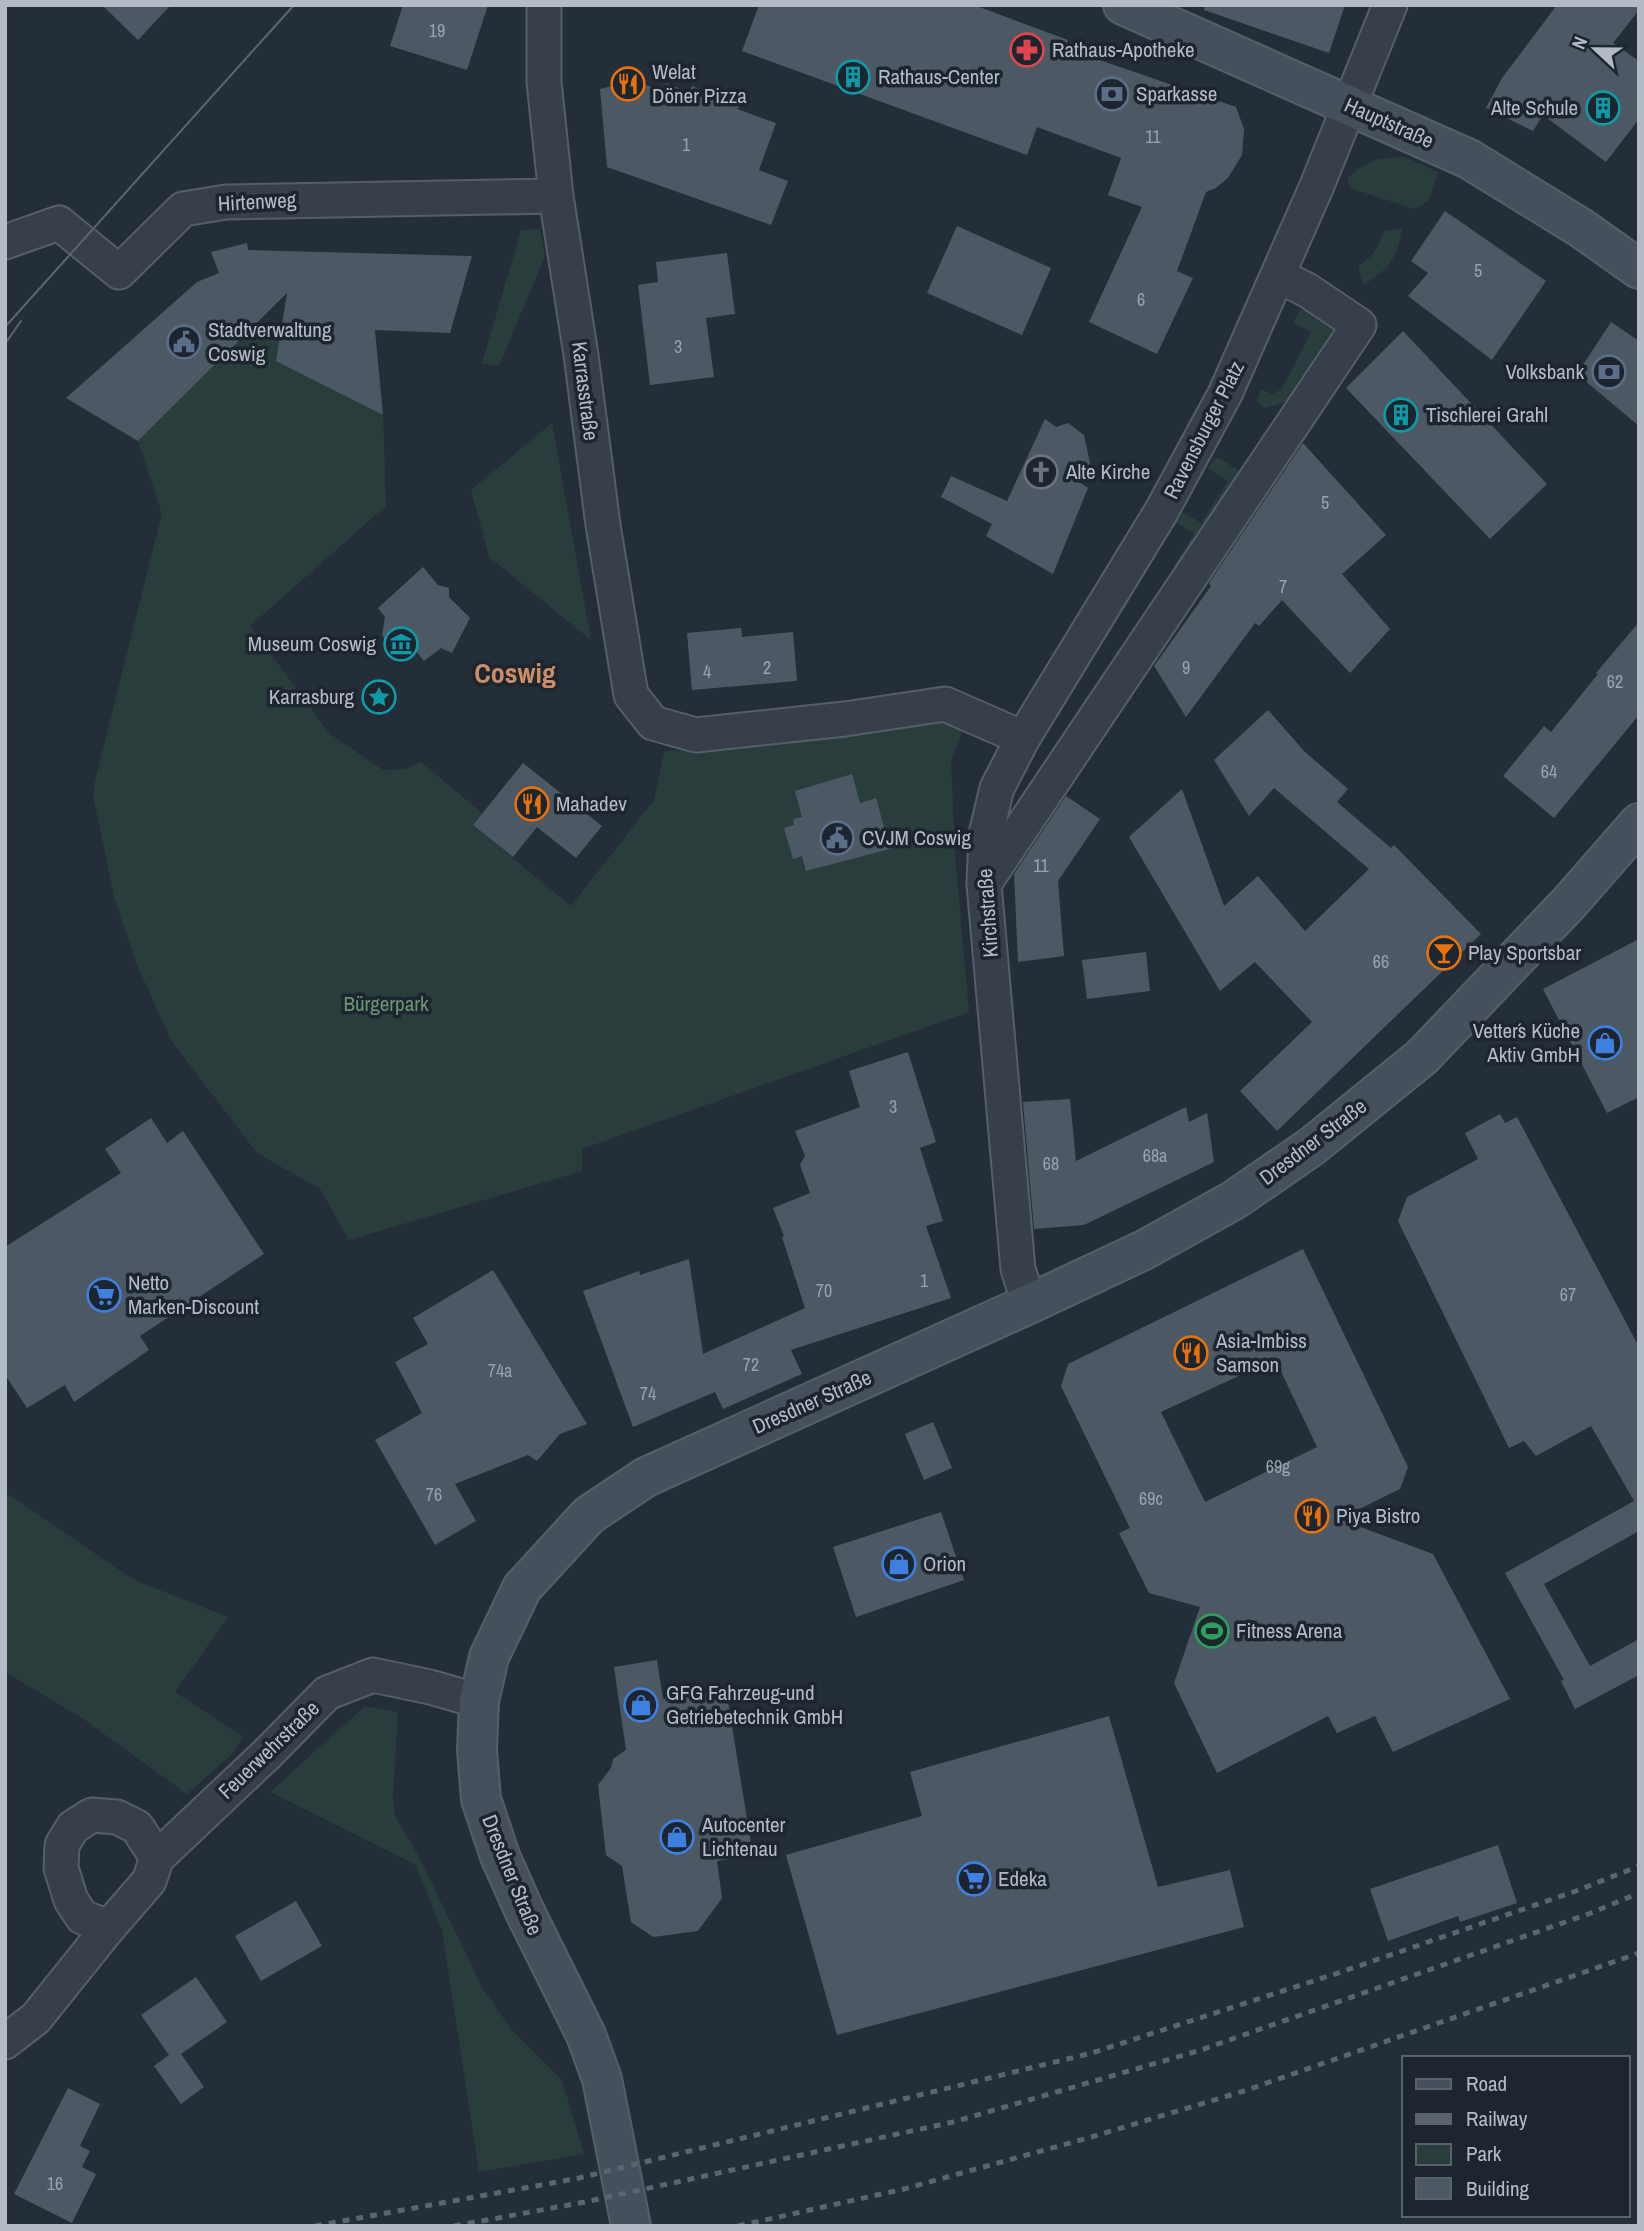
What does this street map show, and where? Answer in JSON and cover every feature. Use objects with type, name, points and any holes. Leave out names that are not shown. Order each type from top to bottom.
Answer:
[{"type":"main road","name":"Hauptstraße","points":[[1124,5],[1469,159],[1581,228],[1639,269]]},
{"type":"main road","name":"Dresdner Straße","points":[[631,2226],[602,2079],[586,2035],[500,1856],[481,1799],[477,1751],[479,1701],[489,1657],[522,1588],[589,1515],[646,1477],[1144,1250],[1234,1200],[1311,1147],[1422,1057],[1569,903],[1639,823]]},
{"type":"street","name":"Karrasstraße","points":[[544,5],[544,82],[556,196],[581,355],[603,525],[631,695],[653,723],[696,735],[845,719],[945,704],[1023,738]]},
{"type":"street","name":"Ravensburger Platz","points":[[1023,738],[1180,477],[1225,394],[1279,276],[1390,5]]},
{"type":"street","name":"Hirtenweg","points":[[5,242],[59,223],[119,272],[183,209],[226,202],[556,196]]},
{"type":"street","points":[[984,884],[1359,325],[1307,290],[1279,276]]},
{"type":"street","name":"Kirchstraße","points":[[1023,738],[997,788],[986,834],[984,884],[1018,1269],[1029,1304]]},
{"type":"street","name":"Feuerwehrstraße","points":[[5,2042],[36,2018],[108,1927],[149,1881],[157,1858],[327,1693],[373,1675],[479,1701]]},
{"type":"street","points":[[108,1927],[82,1917],[71,1900],[61,1868],[62,1845],[73,1826],[92,1815],[117,1816],[137,1827],[157,1858]]},
{"type":"green space","points":[[1405,157],[1438,172],[1428,201],[1415,209],[1350,188],[1347,178],[1368,163]]},
{"type":"green space","points":[[1402,228],[1390,262],[1363,285],[1358,266],[1375,251],[1384,231]]},
{"type":"green space","points":[[540,229],[545,256],[499,366],[482,363],[521,230]]},
{"type":"green space","points":[[1310,309],[1339,329],[1293,400],[1265,408],[1256,402],[1261,389],[1272,394],[1282,389],[1311,332],[1293,323],[1299,311]]},
{"type":"green space","name":"Bürgerpark","points":[[281,329],[277,361],[383,415],[386,506],[250,626],[330,734],[383,770],[406,769],[421,762],[482,813],[473,825],[571,906],[654,800],[664,752],[941,712],[965,724],[951,762],[955,854],[969,1012],[582,1149],[582,1171],[349,1240],[320,1189],[257,1153],[171,1040],[137,965],[115,900],[93,796],[162,514],[138,441],[238,342],[253,333]]},
{"type":"green space","points":[[552,423],[591,640],[489,557],[471,490]]},
{"type":"green space","points":[[1219,458],[1240,471],[1241,483],[1182,572],[1174,566],[1194,534],[1176,522],[1183,512],[1201,523],[1228,481],[1208,468],[1213,460]]},
{"type":"green space","points":[[5,1492],[134,1580],[228,1617],[175,1692],[243,1737],[231,1755],[187,1794],[82,1718],[5,1672]]},
{"type":"green space","points":[[365,1706],[398,1712],[393,1797],[395,1816],[419,1857],[483,1989],[511,2029],[562,2080],[584,2154],[479,2172],[442,1930],[416,1865],[270,1792]]},
{"type":"building","points":[[102,5],[171,5],[138,40]]},
{"type":"building","points":[[403,5],[488,5],[467,70],[390,46]]},
{"type":"building","points":[[759,5],[974,5],[1068,40],[1065,48],[1236,107],[1244,129],[1242,155],[1228,178],[1206,192],[1177,271],[1193,278],[1157,354],[1089,322],[1142,207],[1108,195],[1121,158],[1037,127],[1027,155],[742,51]]},
{"type":"building","points":[[1205,5],[1345,5],[1329,53],[1204,10]]},
{"type":"building","points":[[1557,5],[1639,5],[1639,10],[1613,43],[1639,61],[1639,119],[1606,162],[1543,115],[1533,131],[1486,108],[1502,78]]},
{"type":"building","points":[[666,83],[689,92],[692,86],[740,105],[737,109],[776,123],[759,170],[788,181],[771,225],[607,167],[600,89],[620,84],[662,88]]},
{"type":"building","points":[[1445,211],[1546,281],[1492,360],[1408,296],[1428,273],[1411,261]]},
{"type":"building","points":[[957,226],[1051,268],[1022,335],[927,293]]},
{"type":"building","name":"Stadtverwaltung Coswig","points":[[247,243],[248,250],[472,256],[450,333],[375,330],[383,415],[276,361],[287,293],[138,441],[66,398],[197,282],[219,273],[211,252]]},
{"type":"building","points":[[727,253],[735,314],[706,318],[714,377],[650,385],[638,285],[658,282],[656,262]]},
{"type":"building","name":"Volksbank","points":[[1611,322],[1639,341],[1639,426],[1577,374]]},
{"type":"building","points":[[1403,331],[1547,484],[1490,539],[1346,388]]},
{"type":"building","name":"Alte Kirche","points":[[1045,419],[1056,427],[1068,423],[1084,435],[1090,463],[1078,481],[1088,488],[1053,574],[986,536],[992,524],[941,497],[951,476],[1007,501]]},
{"type":"building","points":[[1303,443],[1386,535],[1342,574],[1390,629],[1350,673],[1282,600],[1259,626],[1255,623],[1186,717],[1154,666],[1211,586],[1209,583]]},
{"type":"building","points":[[423,567],[438,585],[449,588],[449,597],[470,618],[452,653],[441,648],[424,661],[416,651],[390,646],[382,635],[385,617],[378,608]]},
{"type":"building","points":[[1639,622],[1639,715],[1554,818],[1503,776],[1544,726],[1551,732]]},
{"type":"building","points":[[741,628],[742,637],[793,632],[797,681],[692,690],[687,633]]},
{"type":"building","points":[[1268,710],[1304,751],[1348,789],[1337,802],[1391,848],[1394,845],[1481,934],[1277,1131],[1240,1091],[1312,1022],[1255,962],[1220,991],[1129,837],[1182,789],[1224,906],[1258,876],[1305,931],[1369,869],[1274,788],[1249,816],[1214,760]]},
{"type":"building","name":"Mahadev","points":[[523,763],[602,826],[576,858],[537,827],[513,857],[473,825]]},
{"type":"building","name":"CVJM Coswig","points":[[852,774],[860,803],[876,798],[890,849],[806,871],[802,856],[793,859],[784,828],[794,825],[793,819],[802,817],[795,791]]},
{"type":"building","points":[[1066,796],[1100,819],[1058,881],[1064,956],[1018,962],[1014,874]]},
{"type":"building","name":"Vetter´s Küche Aktiv GmbH","points":[[1639,939],[1639,1097],[1607,1113],[1543,989]]},
{"type":"building","points":[[1146,952],[1150,991],[1087,999],[1082,960]]},
{"type":"building","points":[[908,1052],[936,1142],[920,1148],[943,1221],[926,1226],[951,1298],[791,1350],[802,1374],[723,1409],[715,1392],[633,1427],[583,1291],[639,1271],[640,1275],[689,1259],[703,1354],[805,1308],[773,1208],[810,1193],[800,1165],[805,1156],[795,1131],[860,1107],[849,1071]]},
{"type":"building","points":[[1070,1099],[1076,1161],[1186,1107],[1189,1122],[1207,1113],[1214,1162],[1084,1225],[1034,1229],[1023,1102]]},
{"type":"building","points":[[1500,1114],[1505,1123],[1517,1117],[1639,1347],[1639,1531],[1544,1584],[1590,1666],[1639,1639],[1639,1675],[1575,1709],[1561,1681],[1564,1680],[1505,1573],[1634,1501],[1591,1426],[1536,1456],[1524,1441],[1509,1448],[1398,1221],[1407,1197],[1478,1159],[1465,1133]]},
{"type":"building","name":"Netto Marken-Discount","points":[[151,1118],[167,1143],[183,1131],[264,1254],[140,1336],[149,1350],[74,1402],[65,1385],[27,1408],[5,1375],[5,1247],[121,1173],[105,1149]]},
{"type":"building","points":[[1303,1249],[1408,1467],[1400,1489],[1339,1519],[1433,1554],[1510,1699],[1393,1752],[1375,1716],[1337,1733],[1328,1716],[1217,1773],[1174,1683],[1200,1607],[1149,1593],[1119,1533],[1130,1528],[1061,1386],[1068,1364]],"holes":[[[1275,1359],[1317,1447],[1205,1502],[1161,1412]]]},
{"type":"building","points":[[493,1270],[587,1424],[560,1434],[537,1461],[528,1455],[455,1484],[476,1521],[435,1545],[375,1440],[422,1413],[395,1362],[428,1344],[413,1318]]},
{"type":"building","points":[[933,1422],[952,1468],[924,1480],[905,1434]]},
{"type":"building","name":"Orion","points":[[941,1512],[964,1580],[856,1617],[833,1547]]},
{"type":"building","name":"Autocenter Lichtenau","points":[[657,1660],[663,1699],[726,1689],[753,1856],[717,1861],[722,1898],[698,1931],[653,1937],[631,1922],[622,1866],[606,1855],[598,1785],[611,1768],[613,1759],[626,1750],[614,1667]]},
{"type":"building","name":"Edeka","points":[[1109,1716],[1158,1887],[1230,1870],[1244,1927],[837,2035],[786,1855],[922,1816],[910,1772]]},
{"type":"building","points":[[1498,1845],[1517,1903],[1460,1922],[1458,1916],[1388,1941],[1370,1889]]},
{"type":"building","points":[[296,1901],[322,1946],[261,1981],[235,1936]]},
{"type":"building","points":[[196,1977],[227,2022],[181,2054],[204,2087],[181,2104],[154,2066],[169,2055],[141,2015]]},
{"type":"building","points":[[68,2088],[100,2104],[80,2146],[90,2151],[82,2167],[96,2174],[72,2223],[14,2194]]},
{"type":"tram line","points":[[5,327],[294,5]]},
{"type":"tram line","points":[[5,344],[21,321]]},
{"type":"railway","points":[[315,2226],[579,2178],[1092,2053],[1341,1972],[1576,1891],[1639,1866]]},
{"type":"railway","points":[[454,2226],[585,2202],[953,2122],[1198,2051],[1591,1913],[1639,1893]]},
{"type":"railway","points":[[738,2226],[904,2189],[1244,2091],[1639,1953]]},
{"type":"place","name":"Rathaus-Apotheke","points":[[1027,50]]},
{"type":"place","name":"Rathaus-Center","points":[[853,77]]},
{"type":"place","name":"Welat Döner Pizza","points":[[628,84]]},
{"type":"place","name":"Sparkasse","points":[[1112,94]]},
{"type":"place","name":"Alte Schule","points":[[1603,108]]},
{"type":"place","name":"Stadtverwaltung Coswig","points":[[184,342]]},
{"type":"place","name":"Volksbank","points":[[1609,372]]},
{"type":"place","name":"Tischlerei Grahl","points":[[1401,415]]},
{"type":"place","name":"Alte Kirche","points":[[1041,472]]},
{"type":"place","name":"Museum Coswig","points":[[401,644]]},
{"type":"place","name":"Karrasburg","points":[[379,697]]},
{"type":"place","name":"Mahadev","points":[[532,804]]},
{"type":"place","name":"CVJM Coswig","points":[[837,838]]},
{"type":"place","name":"Play Sportsbar","points":[[1444,953]]},
{"type":"place","name":"Vetter´s Küche Aktiv GmbH","points":[[1605,1043]]},
{"type":"place","name":"Netto Marken-Discount","points":[[104,1295]]},
{"type":"place","name":"Asia-Imbiss Samson","points":[[1191,1353]]},
{"type":"place","name":"Piya Bistro","points":[[1312,1516]]},
{"type":"place","name":"Orion","points":[[899,1564]]},
{"type":"place","name":"Fitness Arena","points":[[1212,1631]]},
{"type":"place","name":"GFG Fahrzeug-und Getriebetechnik GmbH","points":[[641,1705]]},
{"type":"place","name":"Autocenter Lichtenau","points":[[677,1837]]},
{"type":"place","name":"Edeka","points":[[974,1879]]},
{"type":"district","name":"Coswig","points":[[515,673]]}]
